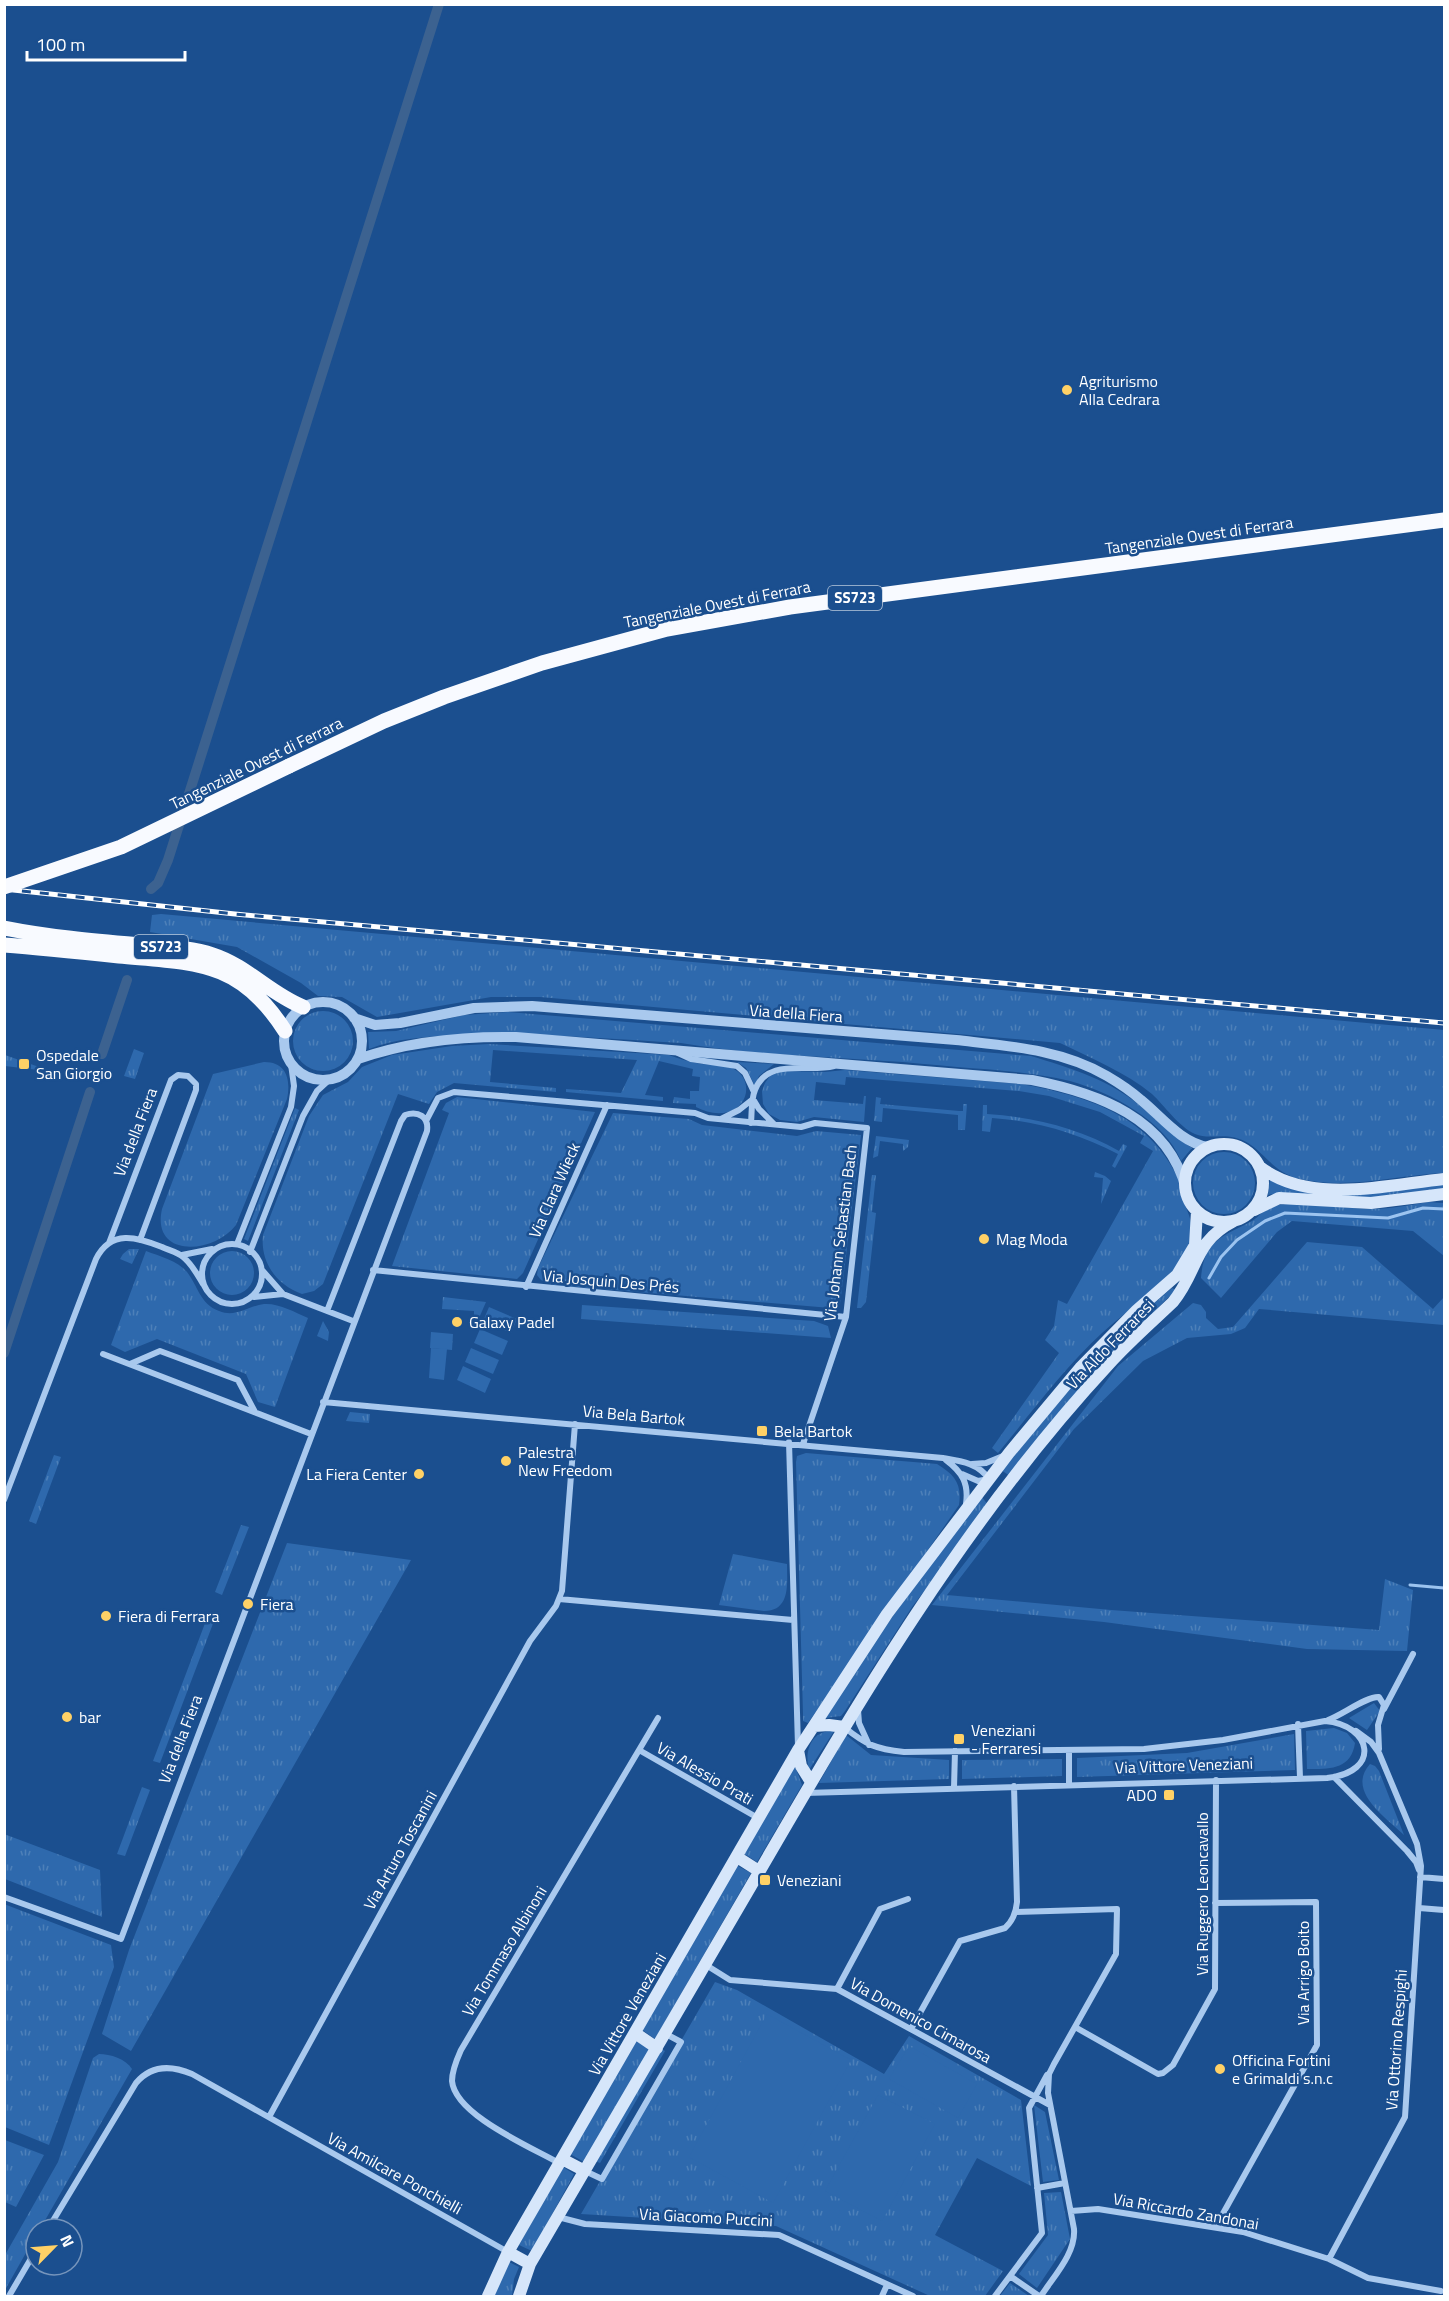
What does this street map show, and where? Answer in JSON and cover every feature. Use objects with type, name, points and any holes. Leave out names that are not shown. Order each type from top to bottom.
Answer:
[{"type":"highway","name":"Tangenziale Ovest di Ferrara","points":[[4,888],[120,847],[384,721],[463,690],[542,663],[667,629],[790,607],[1444,520]]},
{"type":"highway","name":"SS723","points":[[4,928],[52,937],[177,948],[207,953],[234,964],[282,998],[303,1007]]},
{"type":"highway","name":"SS723","points":[[4,945],[204,965],[229,975],[261,998],[285,1031]]},
{"type":"main road","points":[[1240,1218],[1220,1222],[1210,1219],[1193,1206],[1186,1189],[1189,1167],[1199,1153],[1208,1147],[1226,1144],[1238,1146],[1248,1152],[1260,1167],[1273,1176],[1288,1182],[1326,1188],[1371,1189],[1444,1179]]},
{"type":"main road","name":"Via Aldo Ferraresi","points":[[1240,1218],[1253,1209],[1262,1194],[1264,1184],[1260,1167]]},
{"type":"main road","name":"Via Aldo Ferraresi","points":[[843,1729],[926,1598],[1004,1490],[1108,1365],[1182,1291],[1198,1254],[1216,1231],[1279,1198],[1371,1203],[1444,1194]]},
{"type":"main road","name":"Via Aldo Ferraresi","points":[[814,1726],[887,1614],[1009,1453],[1080,1368],[1131,1316],[1177,1275],[1195,1245],[1197,1210]]},
{"type":"main road","points":[[989,1479],[1004,1490]]},
{"type":"main road","points":[[519,2296],[530,2264],[843,1729],[829,1725],[814,1726]]},
{"type":"main road","name":"Via Vittore Veneziani","points":[[488,2296],[508,2252],[814,1726]]},
{"type":"main road","points":[[798,1750],[801,1766],[811,1782]]},
{"type":"main road","points":[[737,1857],[759,1872]]},
{"type":"main road","points":[[635,2033],[657,2048]]},
{"type":"main road","points":[[561,2161],[585,2171]]},
{"type":"main road","points":[[508,2252],[530,2264]]},
{"type":"street","name":"Via della Fiera","points":[[303,1007],[314,1003],[336,1004],[354,1018],[375,1025],[400,1023],[474,1008],[532,1006],[1017,1047],[1061,1056],[1097,1070],[1130,1091],[1183,1136],[1196,1144],[1208,1147]]},
{"type":"street","points":[[237,1244],[291,1107],[294,1086],[291,1064],[285,1050],[285,1031],[289,1022],[303,1007]]},
{"type":"street","points":[[291,1064],[308,1077],[329,1080],[351,1069],[358,1059],[362,1038],[360,1028],[354,1018]]},
{"type":"street","points":[[358,1059],[412,1044],[488,1037],[668,1048],[1017,1078],[1046,1083],[1094,1097],[1128,1112],[1152,1130],[1179,1169],[1186,1189]]},
{"type":"street","points":[[668,1048],[691,1059],[737,1066],[745,1073],[759,1109],[775,1125]]},
{"type":"street","points":[[721,1120],[740,1110],[754,1096],[766,1074],[774,1070],[820,1070],[845,1063]]},
{"type":"street","name":"Via della Fiera","points":[[4,1500],[96,1259],[100,1250],[109,1243],[171,1080],[178,1075],[188,1076],[196,1084],[196,1090],[140,1239]]},
{"type":"street","points":[[250,1252],[303,1116],[314,1095],[329,1080]]},
{"type":"street","name":"Via della Fiera","points":[[4,1896],[121,1939],[322,1402],[427,1131],[426,1121],[438,1098],[454,1092],[695,1113],[708,1119],[751,1123],[801,1127],[815,1123],[867,1128]]},
{"type":"street","points":[[751,1123],[754,1096]]},
{"type":"street","name":"Via Clara Wieck","points":[[526,1287],[607,1105]]},
{"type":"street","points":[[327,1311],[400,1121],[405,1115],[413,1113],[419,1114],[426,1121]]},
{"type":"street","name":"Via Johann Sebastian Bach","points":[[803,1444],[846,1317],[867,1128]]},
{"type":"street","points":[[109,1243],[128,1238],[140,1239],[182,1255],[231,1243],[237,1244],[250,1252],[259,1262],[261,1284],[254,1297]]},
{"type":"street","points":[[203,1284],[201,1277],[203,1261],[215,1248]]},
{"type":"street","points":[[182,1255],[213,1298],[224,1302],[239,1303],[254,1297],[283,1294],[353,1321]]},
{"type":"street","points":[[261,1269],[283,1294]]},
{"type":"street","name":"Via Josquin Des Prés","points":[[373,1270],[846,1317]]},
{"type":"street","points":[[130,1364],[160,1351],[238,1380],[255,1413]]},
{"type":"street","points":[[103,1354],[311,1434]]},
{"type":"street","name":"Via Bela Bartok","points":[[322,1402],[803,1444],[943,1458],[969,1463],[986,1463],[1009,1453]]},
{"type":"street","name":"Via Arturo Toscanini","points":[[269,2117],[530,1641],[559,1599],[564,1576],[575,1424]]},
{"type":"street","points":[[789,1443],[798,1750]]},
{"type":"street","points":[[943,1458],[962,1474],[978,1481],[989,1479]]},
{"type":"street","name":"Via Bela Bartok","points":[[969,1463],[983,1470],[989,1479]]},
{"type":"street","points":[[962,1474],[967,1495],[966,1510]]},
{"type":"street","points":[[559,1599],[793,1620]]},
{"type":"street","name":"Via Ottorino Respighi","points":[[1379,1753],[1378,1725],[1413,1654]]},
{"type":"street","points":[[1325,1721],[1375,1696],[1382,1700],[1384,1709]]},
{"type":"street","points":[[858,1705],[859,1723],[870,1746]]},
{"type":"street","name":"Via Tommaso Albinoni","points":[[561,2161],[472,2112],[458,2098],[454,2090],[453,2074],[461,2050],[658,1718]]},
{"type":"street","name":"Via Vittore Veneziani","points":[[805,1793],[1335,1777],[1352,1771],[1364,1759],[1365,1748],[1361,1739],[1347,1727],[1325,1721],[1298,1724],[1223,1740],[1144,1749],[904,1752],[870,1746],[843,1729]]},
{"type":"street","points":[[1298,1724],[1300,1778]]},
{"type":"street","name":"Via Ottorino Respighi","points":[[1329,2259],[1405,2117],[1419,1908],[1419,1852],[1379,1753],[1365,1736],[1347,1727]]},
{"type":"street","name":"Via Alessio Prati","points":[[639,1750],[759,1819]]},
{"type":"street","points":[[1069,1750],[1069,1784]]},
{"type":"street","points":[[954,1788],[955,1751]]},
{"type":"street","name":"Via Ottorino Respighi","points":[[1335,1777],[1412,1857],[1418,1866],[1420,1877]]},
{"type":"street","name":"Via Ruggero Leoncavallo","points":[[1075,2027],[1153,2072],[1163,2073],[1169,2070],[1215,1989],[1216,1780]]},
{"type":"street","points":[[811,1782],[827,1792]]},
{"type":"street","points":[[911,2029],[957,1944],[967,1938],[1005,1928],[1010,1924],[1015,1912],[1014,1786]]},
{"type":"street","points":[[1420,1877],[1444,1879]]},
{"type":"street","points":[[837,1989],[880,1909],[908,1899]]},
{"type":"street","name":"Via Arrigo Boito","points":[[1215,1903],[1316,1902],[1317,2045],[1216,2226]]},
{"type":"street","points":[[1419,1908],[1444,1910]]},
{"type":"street","points":[[995,2296],[1042,2233],[1029,2108],[1116,1954],[1117,1909],[1015,1912]]},
{"type":"street","name":"Via Domenico Cimarosa","points":[[705,1964],[730,1980],[837,1989],[1050,2105]]},
{"type":"street","points":[[585,2171],[602,2179],[619,2150],[681,2042],[665,2034]]},
{"type":"street","points":[[1010,2276],[1040,2296],[1073,2245],[1075,2235],[1050,2105],[1048,2081],[1054,2064]]},
{"type":"street","name":"Via Amilcare Ponchielli","points":[[55,2217],[131,2089],[145,2074],[161,2068],[180,2069],[508,2252]]},
{"type":"street","points":[[1037,2188],[1065,2183]]},
{"type":"street","name":"Via Riccardo Zandonai","points":[[1071,2211],[1098,2209],[1216,2226],[1243,2232],[1329,2259],[1368,2278],[1442,2291]]},
{"type":"street","name":"Via Giacomo Puccini","points":[[558,2217],[585,2224],[779,2235],[913,2296]]},
{"type":"street","points":[[9,2296],[24,2270]]},
{"type":"street","points":[[882,2296],[887,2285]]},
{"type":"green space","points":[[152,915],[1444,1030],[1444,1173],[1336,1183],[1291,1176],[1240,1139],[1226,1136],[1207,1137],[1189,1131],[1142,1086],[1108,1066],[1060,1043],[540,997],[491,997],[377,1017],[342,997],[318,996],[301,983],[237,947],[150,932]]},
{"type":"green space","points":[[323,1011],[340,1016],[348,1024],[353,1041],[348,1058],[340,1066],[323,1071],[306,1066],[298,1058],[293,1041],[298,1024],[306,1016]]},
{"type":"green space","points":[[508,1012],[1031,1056],[1072,1069],[1110,1086],[1134,1101],[1192,1148],[1181,1161],[1163,1133],[1135,1110],[1086,1086],[1028,1073],[757,1053],[681,1043],[539,1035],[433,1036],[401,1040],[369,1049],[368,1032],[396,1031],[464,1015]]},
{"type":"green space","points":[[489,1044],[669,1055],[697,1063],[725,1066],[737,1071],[745,1082],[746,1094],[740,1105],[724,1113],[708,1112],[696,1107],[696,1104],[673,1103],[674,1097],[690,1099],[690,1091],[699,1091],[700,1077],[692,1076],[693,1069],[659,1061],[645,1095],[663,1097],[663,1101],[566,1092],[566,1089],[621,1093],[637,1060],[493,1050],[490,1082],[556,1088],[556,1092],[454,1083],[437,1092],[429,1104],[398,1094],[323,1284],[314,1291],[302,1294],[278,1279],[267,1264],[263,1235],[309,1116],[323,1095],[348,1082],[362,1067],[392,1055],[452,1046]]},
{"type":"green space","points":[[134,1049],[144,1053],[135,1079],[124,1076]]},
{"type":"green space","points":[[5,1055],[39,1067],[39,1070],[5,1066]]},
{"type":"green space","points":[[264,1062],[278,1065],[286,1073],[287,1099],[236,1225],[214,1242],[187,1247],[175,1244],[166,1237],[161,1225],[162,1209],[213,1074]]},
{"type":"green space","points":[[737,1062],[774,1064],[759,1076],[755,1086],[746,1068]]},
{"type":"green space","points":[[845,1070],[1021,1084],[1091,1102],[1132,1123],[1150,1138],[1165,1156],[1180,1183],[1192,1229],[1191,1242],[1182,1260],[1162,1282],[1088,1347],[1061,1376],[998,1453],[992,1448],[1059,1353],[1045,1340],[1054,1326],[1058,1300],[1067,1304],[1153,1151],[1140,1143],[1144,1136],[1100,1112],[1049,1096],[1019,1091],[846,1077],[845,1085],[816,1082],[814,1100],[863,1104],[864,1096],[866,1096],[864,1122],[814,1117],[797,1122],[780,1120],[769,1114],[763,1104],[762,1091],[765,1083],[770,1076],[782,1071]]},
{"type":"green space","points":[[457,1097],[595,1112],[523,1273],[517,1279],[392,1266],[449,1113],[442,1110],[446,1103]]},
{"type":"green space","points":[[876,1097],[881,1098],[880,1104],[959,1111],[963,1111],[963,1104],[967,1104],[965,1130],[958,1130],[958,1115],[883,1108],[882,1122],[874,1121]]},
{"type":"green space","points":[[983,1105],[987,1105],[987,1114],[1056,1125],[1088,1136],[1119,1151],[1123,1144],[1127,1146],[1115,1168],[1112,1166],[1118,1154],[1056,1129],[992,1118],[990,1132],[982,1131]]},
{"type":"green space","points":[[295,1108],[299,1110],[248,1241],[244,1239]]},
{"type":"green space","points":[[613,1113],[689,1119],[702,1125],[797,1136],[816,1131],[861,1135],[840,1304],[831,1308],[554,1285],[541,1280],[537,1275],[538,1268]]},
{"type":"green space","points":[[876,1136],[909,1140],[908,1147],[903,1151],[903,1144],[880,1141],[878,1156],[873,1158]]},
{"type":"green space","points":[[1218,1152],[1230,1152],[1246,1161],[1253,1171],[1255,1183],[1253,1195],[1246,1205],[1230,1214],[1218,1214],[1207,1209],[1198,1200],[1193,1189],[1193,1177],[1198,1166],[1207,1157]]},
{"type":"green space","points":[[1095,1172],[1111,1181],[1101,1204],[1103,1178],[1094,1177]]},
{"type":"green space","points":[[872,1175],[876,1175],[872,1212],[876,1213],[866,1302],[861,1308],[857,1308]]},
{"type":"green space","points":[[1270,1179],[1290,1188],[1444,1183],[1444,1189],[1365,1199],[1294,1193],[1268,1195]]},
{"type":"green space","points":[[1428,1202],[1444,1203],[1444,1256],[1413,1231],[1292,1221],[1277,1232],[1221,1298],[1201,1278],[1206,1255],[1216,1241],[1252,1221],[1270,1207],[1308,1204],[1377,1209]]},
{"type":"green space","points":[[1307,1242],[1362,1247],[1433,1309],[1444,1297],[1444,1325],[1259,1309],[1245,1328],[1231,1334],[1187,1338],[1143,1361],[1074,1429],[947,1595],[1379,1630],[1385,1579],[1413,1590],[1407,1651],[1307,1649],[1104,1622],[932,1605],[1118,1366],[1193,1303],[1201,1305],[1206,1312],[1206,1318],[1218,1329],[1233,1327]]},
{"type":"green space","points":[[129,1249],[139,1249],[132,1264],[120,1259]]},
{"type":"green space","points":[[146,1251],[168,1259],[183,1268],[191,1277],[203,1299],[219,1311],[231,1313],[270,1304],[308,1318],[275,1407],[258,1402],[246,1374],[157,1339],[125,1352],[111,1345]]},
{"type":"green space","points":[[232,1251],[248,1257],[254,1273],[248,1289],[232,1295],[216,1289],[210,1273],[216,1257]]},
{"type":"green space","points":[[1172,1288],[1176,1290],[1137,1328],[1010,1476],[1001,1470],[1104,1352]]},
{"type":"green space","points":[[443,1297],[486,1302],[479,1318],[474,1317],[474,1311],[442,1309]]},
{"type":"green space","points":[[582,1305],[814,1321],[828,1326],[831,1338],[581,1319]]},
{"type":"green space","points":[[489,1307],[517,1319],[511,1333],[483,1321]]},
{"type":"green space","points":[[323,1321],[329,1332],[328,1341],[317,1336]]},
{"type":"green space","points":[[480,1329],[508,1341],[502,1355],[474,1343]]},
{"type":"green space","points":[[431,1332],[453,1334],[452,1350],[430,1348]]},
{"type":"green space","points":[[431,1348],[447,1349],[444,1380],[429,1378]]},
{"type":"green space","points":[[471,1348],[499,1360],[493,1374],[465,1362]]},
{"type":"green space","points":[[463,1366],[491,1379],[485,1393],[457,1380]]},
{"type":"green space","points":[[350,1412],[370,1414],[369,1423],[346,1421]]},
{"type":"green space","points":[[806,1453],[937,1464],[953,1476],[960,1498],[959,1505],[808,1723],[803,1721],[796,1462],[797,1456]]},
{"type":"green space","points":[[54,1455],[61,1457],[36,1524],[29,1521]]},
{"type":"green space","points":[[981,1496],[989,1506],[912,1607],[845,1711],[841,1716],[825,1718],[874,1642]]},
{"type":"green space","points":[[241,1525],[249,1527],[222,1595],[215,1592]]},
{"type":"green space","points":[[287,1543],[411,1560],[131,2051],[102,2034],[129,1950]]},
{"type":"green space","points":[[733,1554],[787,1564],[786,1595],[779,1606],[773,1610],[764,1611],[719,1605]]},
{"type":"green space","points":[[207,1618],[214,1621],[160,1763],[153,1761]]},
{"type":"green space","points":[[1374,1703],[1380,1711],[1367,1730],[1349,1718]]},
{"type":"green space","points":[[1334,1728],[1347,1733],[1355,1743],[1353,1752],[1344,1763],[1338,1766],[1307,1769],[1306,1731]]},
{"type":"green space","points":[[834,1731],[809,1770],[808,1756],[811,1743],[820,1734]]},
{"type":"green space","points":[[1294,1734],[1295,1770],[1077,1777],[1077,1758],[1187,1753]]},
{"type":"green space","points":[[846,1735],[871,1755],[949,1760],[949,1779],[819,1783]]},
{"type":"green space","points":[[1062,1759],[1062,1776],[962,1779],[962,1760]]},
{"type":"green space","points":[[1370,1764],[1379,1771],[1404,1835],[1379,1812],[1365,1794],[1364,1774]]},
{"type":"green space","points":[[795,1766],[802,1785],[757,1862],[743,1853]]},
{"type":"green space","points":[[142,1787],[150,1790],[125,1856],[117,1854]]},
{"type":"green space","points":[[4,1834],[100,1870],[102,1917],[5,1879]]},
{"type":"green space","points":[[736,1865],[751,1873],[655,2039],[641,2029]]},
{"type":"green space","points":[[4,1904],[111,1945],[114,1967],[49,2145],[5,2127]]},
{"type":"green space","points":[[715,1982],[737,1990],[884,2074],[909,2036],[1021,2100],[1031,2186],[977,2158],[935,2235],[1003,2271],[985,2296],[930,2296],[776,2226],[581,2214]]},
{"type":"green space","points":[[767,2014],[851,2060],[773,2203],[689,2157]]},
{"type":"green space","points":[[636,2041],[650,2049],[584,2162],[570,2154]]},
{"type":"green space","points":[[909,2046],[977,2084],[958,2118],[889,2079]]},
{"type":"green space","points":[[661,2049],[665,2051],[600,2163],[595,2161]]},
{"type":"green space","points":[[99,2054],[108,2055],[126,2062],[132,2069],[47,2217],[27,2217],[58,2162],[93,2058]]},
{"type":"green space","points":[[878,2095],[935,2124],[882,2221],[825,2191]]},
{"type":"green space","points":[[1034,2105],[1045,2112],[1059,2180],[1043,2182]]},
{"type":"green space","points":[[5,2140],[44,2155],[16,2207],[5,2202]]},
{"type":"green space","points":[[563,2167],[574,2174],[532,2251],[519,2245]]},
{"type":"green space","points":[[1061,2192],[1070,2239],[1037,2288],[1019,2274],[1048,2235],[1044,2193]]},
{"type":"green space","points":[[24,2222],[24,2256],[5,2290],[5,2255]]},
{"type":"green space","points":[[509,2262],[519,2267],[514,2279],[512,2296],[494,2296]]},
{"type":"green space","points":[[1010,2283],[1029,2296],[1000,2296]]},
{"type":"waterway","points":[[151,889],[158,883],[168,860],[439,4]]},
{"type":"waterway","points":[[102,1054],[127,980]]},
{"type":"waterway","points":[[4,1353],[90,1092]]},
{"type":"waterway","points":[[1209,1278],[1221,1257],[1237,1240],[1265,1221],[1285,1213],[1388,1218],[1423,1208],[1444,1209]]},
{"type":"waterway","points":[[1410,1585],[1444,1588]]},
{"type":"railway","points":[[4,889],[235,914],[1444,1023]]},
{"type":"place","name":"Agriturismo Alla Cedrara","points":[[1067,390]]},
{"type":"place","name":"Ospedale San Giorgio","points":[[24,1064]]},
{"type":"place","name":"Mag Moda","points":[[984,1239]]},
{"type":"place","name":"Galaxy Padel","points":[[457,1322]]},
{"type":"place","name":"Bela Bartok","points":[[762,1431]]},
{"type":"place","name":"Palestra New Freedom","points":[[506,1461]]},
{"type":"place","name":"La Fiera Center","points":[[419,1474]]},
{"type":"place","name":"Fiera","points":[[248,1604]]},
{"type":"place","name":"Fiera di Ferrara","points":[[106,1616]]},
{"type":"place","name":"bar","points":[[67,1717]]},
{"type":"place","name":"Veneziani - Ferraresi","points":[[959,1739]]},
{"type":"place","name":"ADO","points":[[1169,1795]]},
{"type":"place","name":"Veneziani","points":[[765,1880]]},
{"type":"place","name":"Officina Fortini e Grimaldi s.n.c","points":[[1220,2069]]}]
